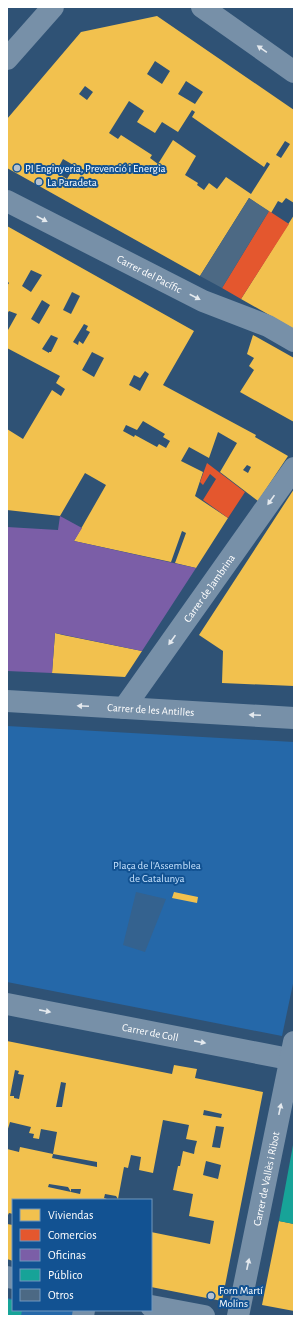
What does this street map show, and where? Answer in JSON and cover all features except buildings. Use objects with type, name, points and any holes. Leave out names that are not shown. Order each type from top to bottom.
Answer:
[{"type":"street","points":[[7,60],[53,7]]},
{"type":"street","points":[[202,7],[294,72]]},
{"type":"street","name":"Carrer del Pacífic","points":[[7,201],[203,301],[268,326],[294,341]]},
{"type":"street","name":"Carrer de Jambrina","points":[[124,708],[294,468]]},
{"type":"street","name":"Carrer de les Antilles","points":[[7,702],[294,718]]},
{"type":"street","name":"Carrer de Coll","points":[[7,1004],[293,1054]]},
{"type":"street","name":"Carrer de Vallès i Ribot","points":[[238,1316],[293,1054]]},
{"type":"street","points":[[152,1306],[204,1316]]},
{"type":"green space","name":"Plaça de l'Assemblea de Catalunya","points":[[7,726],[294,742],[294,979],[282,1036],[7,982]]},
{"type":"green space","points":[[7,1298],[12,1299],[12,1311],[72,1311],[97,1316],[7,1316]]},
{"type":"shaded area","points":[[136,892],[166,899],[145,952],[123,945]]},
{"type":"place","name":"PI Enginyeria, Prevenció i Energia","points":[[17,168]]},
{"type":"place","name":"La Paradeta","points":[[39,182]]},
{"type":"place","name":"Forn Martí Molins","points":[[211,1296]]}]
